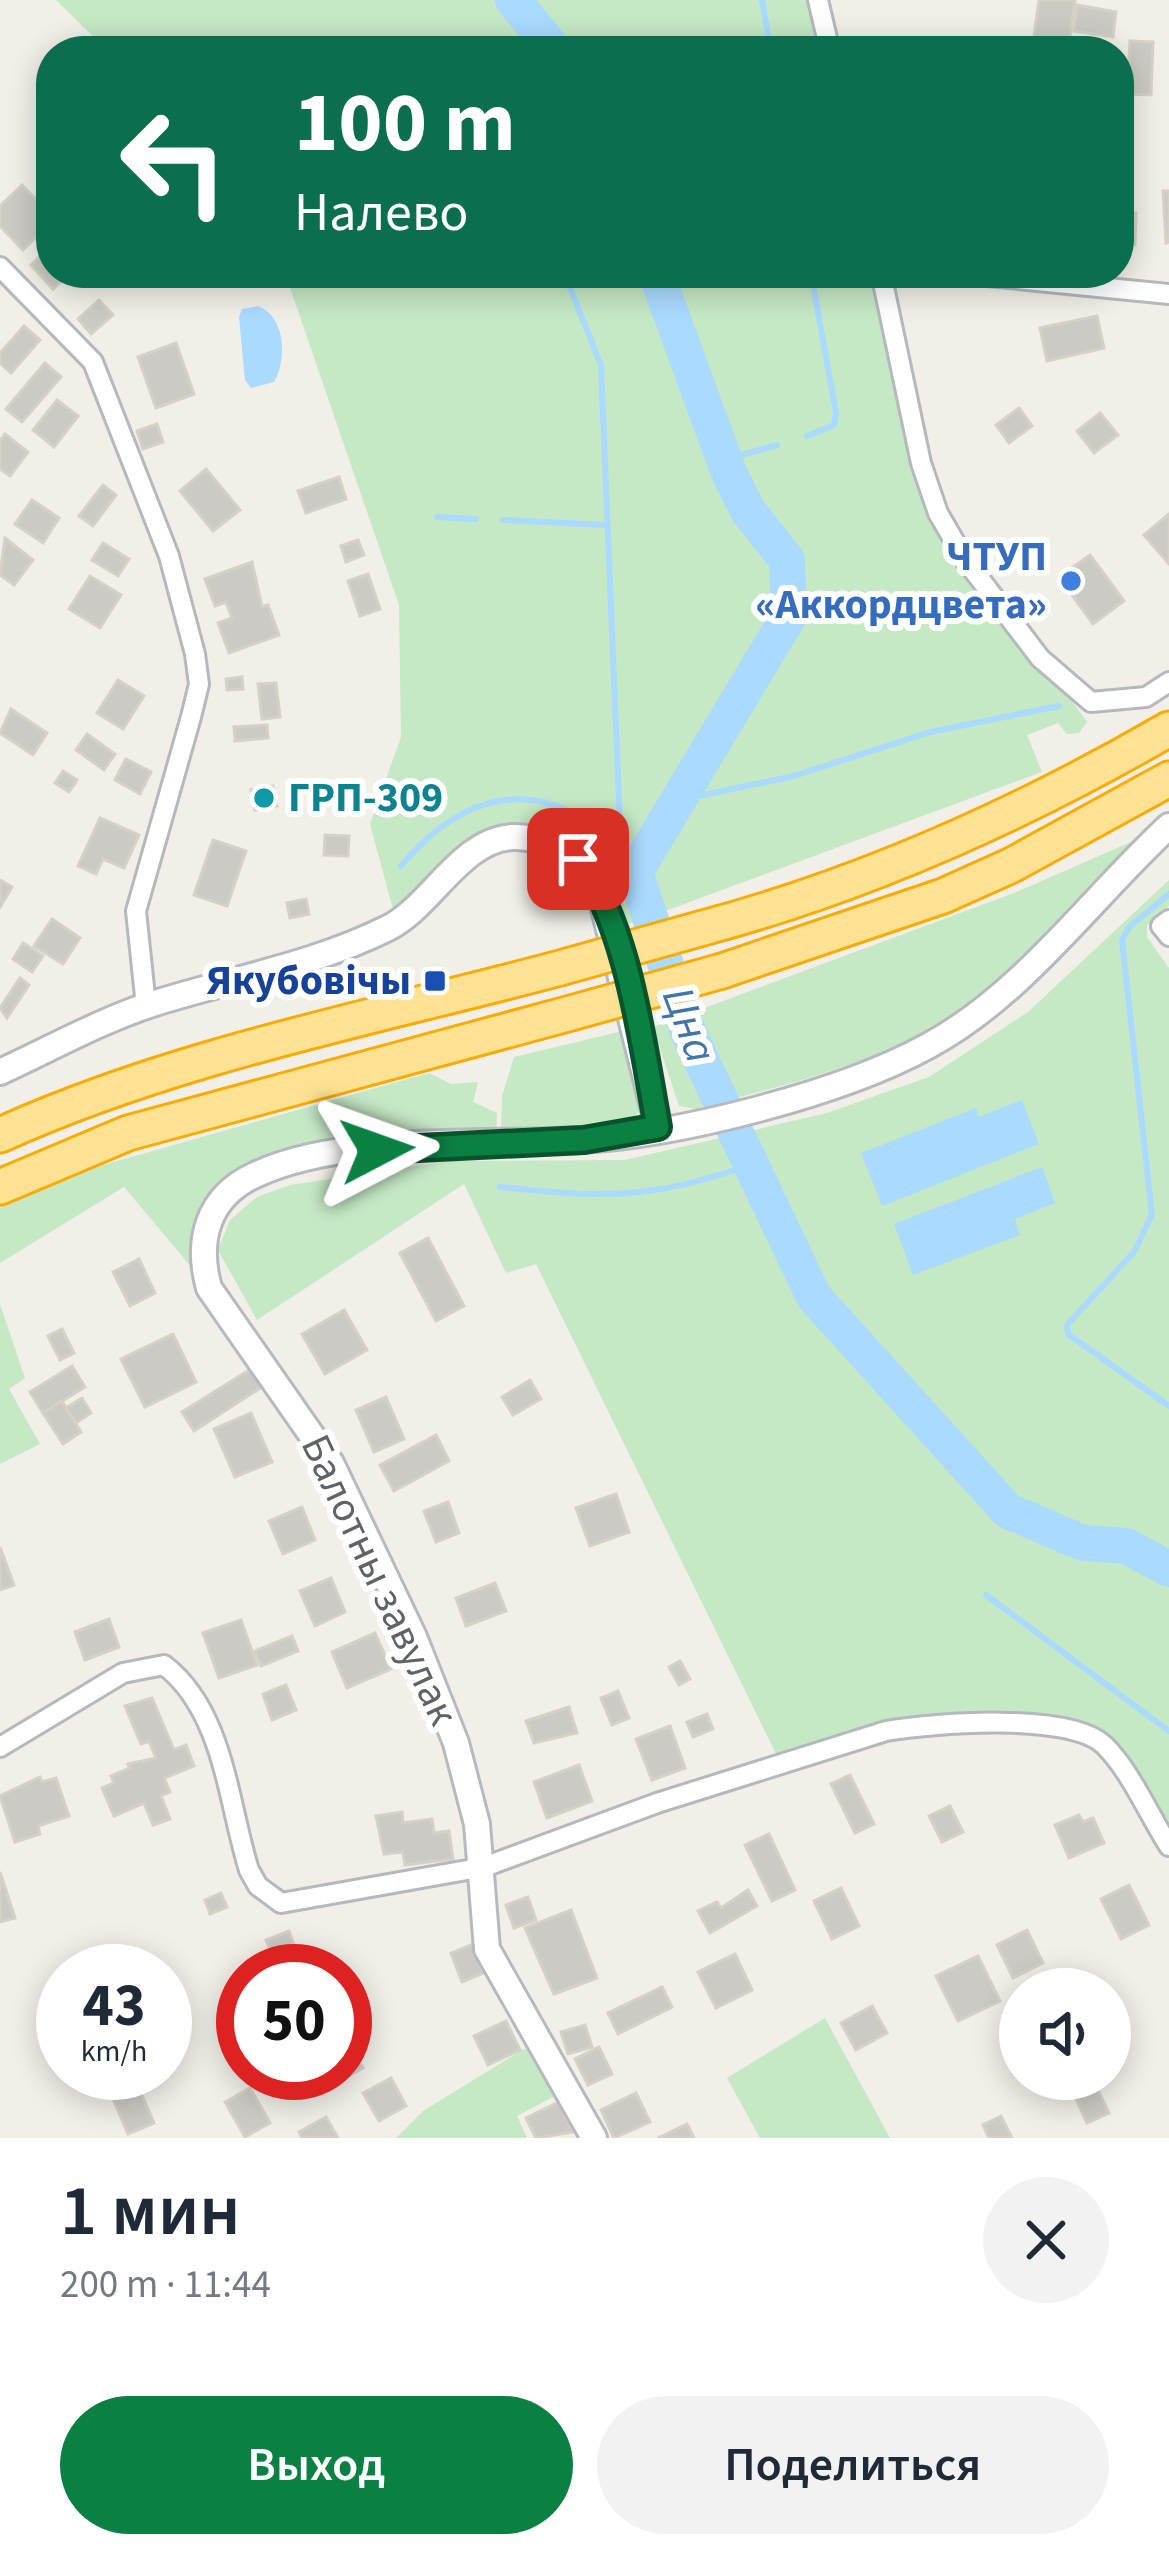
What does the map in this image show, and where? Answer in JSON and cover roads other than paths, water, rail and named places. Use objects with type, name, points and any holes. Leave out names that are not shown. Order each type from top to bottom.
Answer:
[{"type":"highway","points":[[0,1135],[93,1096],[166,1073],[703,928],[872,872],[1012,814],[1169,729]]},
{"type":"highway","points":[[0,1186],[128,1133],[722,971],[943,896],[1012,865],[1169,779]]},
{"type":"main road","name":"Балотны завулак","points":[[594,2138],[487,1949],[480,1915],[484,1867],[456,1743],[414,1637],[331,1463],[208,1288],[201,1240],[207,1221],[234,1187],[280,1166],[352,1152],[584,1140],[762,1106],[887,1065],[961,1026],[1169,826]]},
{"type":"main road","points":[[0,1072],[146,1006],[348,948],[397,923],[470,856],[511,837],[545,843],[578,859],[598,885],[658,1127]]},
{"type":"street","points":[[818,0],[826,36]]},
{"type":"street","points":[[0,267],[92,362],[170,556],[195,654],[199,684],[136,911],[146,1006]]},
{"type":"street","points":[[884,288],[921,463],[938,513],[994,600],[1040,658],[1091,702],[1146,697],[1169,682]]},
{"type":"street","points":[[1108,288],[1169,294]]},
{"type":"street","points":[[1169,920],[1161,926],[1169,936]]},
{"type":"street","points":[[0,1747],[123,1673],[164,1664],[180,1676],[211,1732],[249,1870],[258,1886],[281,1903],[484,1867],[781,1764],[886,1731],[924,1725],[1063,1727],[1089,1734],[1106,1747],[1169,1846]]},
{"type":"water","points":[[258,306],[274,319],[282,351],[274,382],[251,388],[245,380],[239,317],[242,309]]},
{"type":"water","points":[[1022,1100],[1039,1144],[882,1206],[861,1153],[976,1108],[979,1117]]},
{"type":"water","points":[[1042,1167],[1055,1203],[1015,1219],[1020,1235],[913,1275],[894,1224]]},
{"type":"waterway","name":"Цна","points":[[513,0],[543,36]]},
{"type":"waterway","points":[[762,0],[768,36]]},
{"type":"waterway","points":[[570,288],[601,365],[621,849],[635,872]]},
{"type":"waterway","name":"Цна","points":[[661,288],[729,473],[748,511],[787,560],[789,616],[635,872],[688,1032],[814,1297],[1008,1511],[1083,1543],[1126,1546],[1169,1569]]},
{"type":"waterway","points":[[807,436],[834,425],[836,413],[814,288]]},
{"type":"waterway","points":[[724,460],[777,445]]},
{"type":"waterway","points":[[437,517],[476,519]]},
{"type":"waterway","points":[[503,520],[607,525]]},
{"type":"waterway","points":[[675,801],[794,776],[930,732],[1059,706]]},
{"type":"waterway","points":[[401,866],[453,819],[508,800],[564,809],[621,849]]},
{"type":"waterway","points":[[1169,894],[1128,928],[1122,940],[1152,1215],[1134,1252],[1067,1325],[1068,1334],[1169,1406]]},
{"type":"waterway","points":[[500,1187],[626,1193],[683,1185],[750,1165]]},
{"type":"waterway","points":[[986,1595],[1169,1731]]},
{"type":"place","name":"ЧТУП «Аккордцвета»","points":[[1071,581]]},
{"type":"place","name":"ГРП-309","points":[[264,798]]},
{"type":"place","name":"Якубовічы","points":[[435,981]]}]
